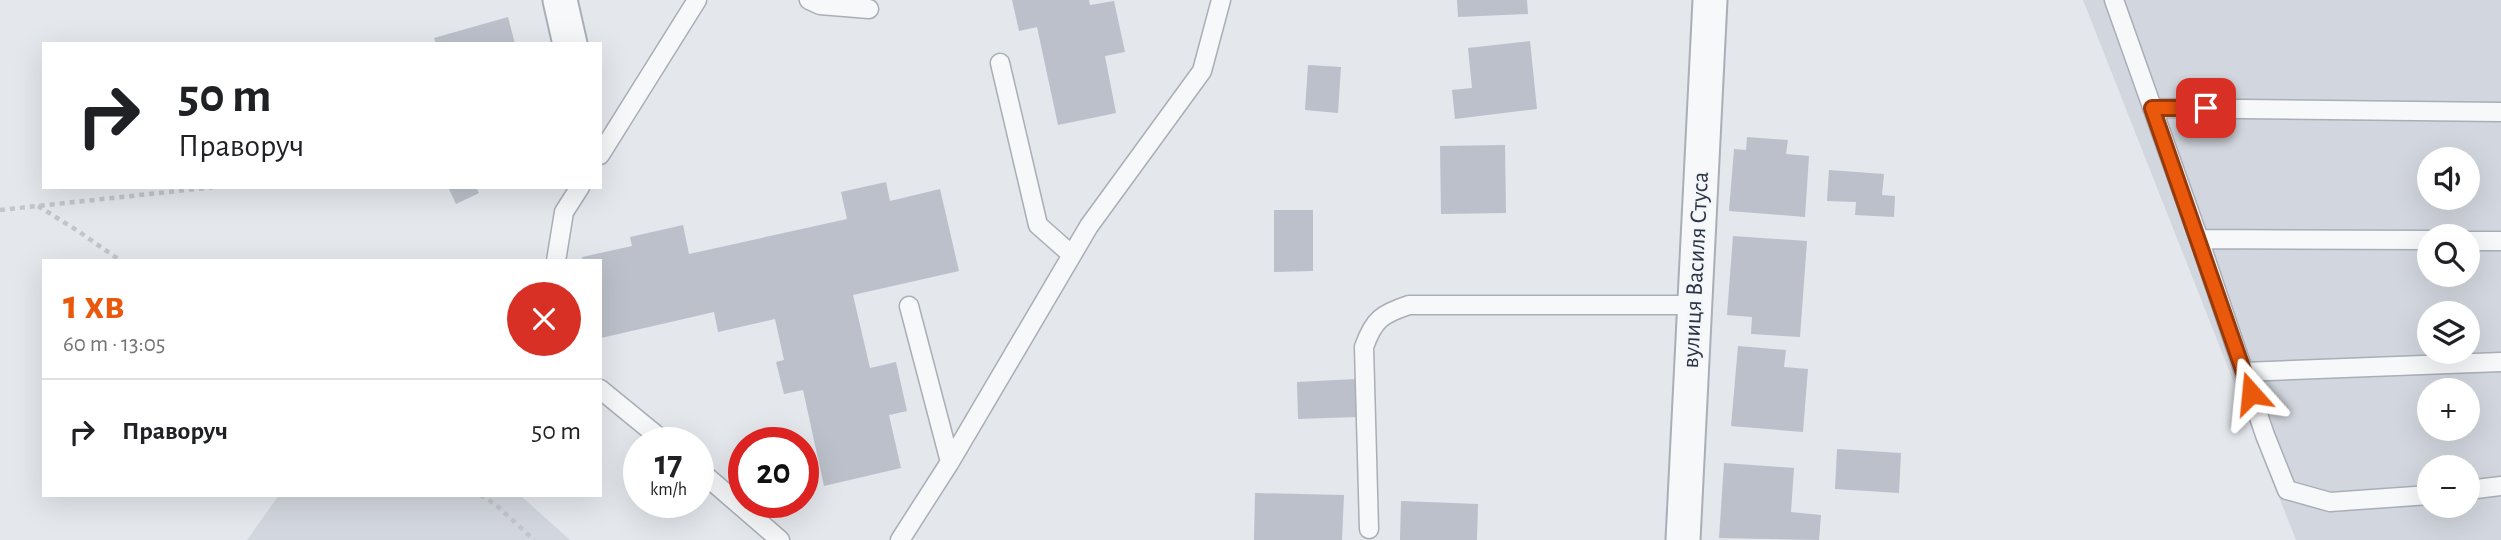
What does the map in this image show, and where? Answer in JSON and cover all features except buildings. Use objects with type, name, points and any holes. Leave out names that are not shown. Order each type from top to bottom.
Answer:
[{"type":"street","points":[[560,0],[570,42]]},
{"type":"street","name":"вулиця Василя Стуса","points":[[1683,540],[1710,0]]},
{"type":"lane","points":[[602,152],[697,0]]},
{"type":"lane","points":[[809,0],[820,5],[869,9]]},
{"type":"lane","points":[[900,540],[950,462],[1089,226],[1202,71],[1221,0]]},
{"type":"lane","points":[[2114,0],[2287,490],[2330,502],[2417,496]]},
{"type":"lane","points":[[1000,63],[1038,225],[1072,255]]},
{"type":"lane","points":[[2152,108],[2501,113]]},
{"type":"lane","points":[[556,259],[564,212],[579,189]]},
{"type":"lane","points":[[2199,239],[2417,240]]},
{"type":"lane","points":[[2480,241],[2501,241]]},
{"type":"lane","points":[[1369,529],[1364,346],[1370,329],[1385,313],[1409,305],[1695,305]]},
{"type":"lane","points":[[909,306],[950,462]]},
{"type":"lane","points":[[2244,372],[2501,362]]},
{"type":"lane","points":[[602,391],[646,427]]},
{"type":"lane","points":[[714,483],[780,540]]},
{"type":"lane","points":[[2480,489],[2501,486]]},
{"type":"path","points":[[0,210],[196,189]]},
{"type":"path","points":[[37,206],[118,259]]},
{"type":"path","points":[[483,497],[495,504],[534,540]]},
{"type":"shaded area","points":[[2083,0],[2501,0],[2501,540],[2296,540]]},
{"type":"shaded area","points":[[278,497],[522,497],[570,540],[247,540]]},
{"type":"route","points":[[2206,108],[2152,108],[2251,393]]}]
